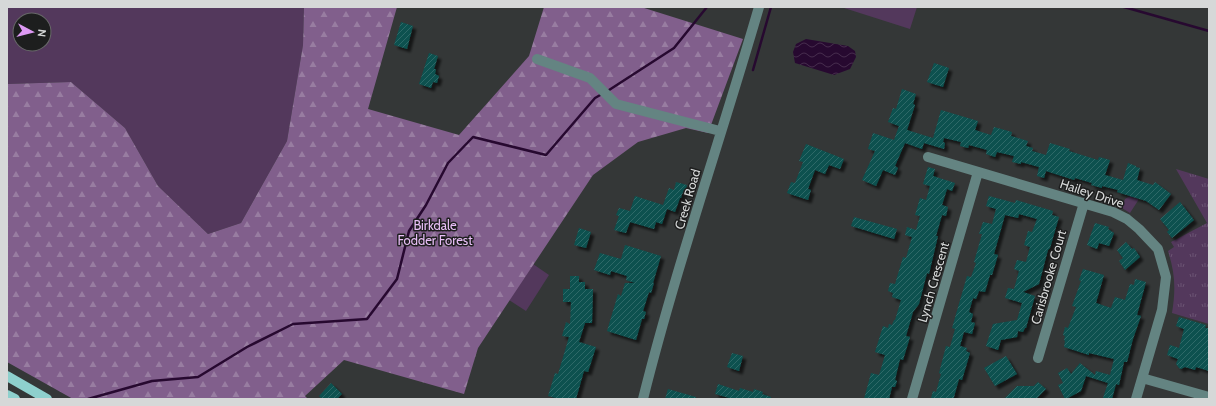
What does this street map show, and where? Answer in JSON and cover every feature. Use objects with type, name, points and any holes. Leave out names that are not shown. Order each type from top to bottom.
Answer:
[{"type":"main road","points":[[7,376],[47,399]]},
{"type":"main road","points":[[7,395],[15,399]]},
{"type":"street","name":"Creek Road","points":[[643,399],[669,304],[720,131],[733,94],[759,7]]},
{"type":"street","points":[[537,60],[590,78],[616,104],[720,131]]},
{"type":"street","name":"Hailey Drive","points":[[928,157],[1113,212],[1127,219],[1158,249],[1166,277],[1164,297],[1162,310],[1136,399]]},
{"type":"street","name":"Lynch Crescent","points":[[912,399],[978,172]]},
{"type":"street","name":"Carisbrooke Court","points":[[1038,358],[1084,203]]},
{"type":"street","points":[[1142,378],[1209,397]]},
{"type":"green space","points":[[7,7],[304,7],[303,45],[287,141],[241,223],[208,234],[158,186],[125,128],[71,82],[7,84]]},
{"type":"green space","name":"Birkdale Fodder Forest","points":[[304,7],[397,7],[368,109],[459,135],[529,56],[544,7],[641,7],[743,39],[708,133],[686,128],[638,142],[593,175],[478,348],[464,394],[344,360],[305,396],[308,399],[73,399],[7,362],[7,84],[71,82],[125,128],[158,186],[208,234],[241,223],[287,141],[303,45]]},
{"type":"green space","points":[[841,7],[917,7],[910,29]]},
{"type":"green space","points":[[1176,169],[1209,179],[1209,324],[1172,313],[1174,281],[1168,251],[1174,247],[1171,242],[1207,223]]},
{"type":"green space","points":[[1130,196],[1139,199],[1130,213],[1122,208],[1125,199]]},
{"type":"green space","points":[[533,264],[549,275],[526,311],[509,300]]},
{"type":"water","points":[[806,39],[848,46],[855,51],[856,57],[850,69],[834,75],[795,63],[793,52],[796,44]]},
{"type":"building","points":[[401,22],[413,26],[407,49],[394,45]]},
{"type":"building","points":[[429,53],[438,56],[434,69],[436,69],[435,74],[439,76],[437,83],[433,82],[431,88],[419,84]]},
{"type":"building","points":[[934,63],[949,68],[943,87],[927,82]]},
{"type":"building","points":[[902,89],[916,94],[913,104],[915,105],[907,130],[933,138],[941,110],[978,121],[975,130],[991,135],[994,127],[1012,132],[1011,136],[1028,141],[1026,146],[1033,148],[1032,151],[1046,155],[1050,143],[1098,160],[1099,157],[1110,160],[1105,175],[1123,180],[1128,163],[1140,168],[1137,180],[1153,185],[1155,182],[1171,194],[1159,210],[1146,201],[1117,192],[1118,190],[1091,185],[1092,183],[1075,178],[1074,180],[1046,171],[1044,178],[1037,176],[1039,167],[1021,162],[1021,164],[1012,162],[1014,156],[997,152],[995,157],[986,154],[987,150],[969,145],[968,148],[960,146],[961,142],[944,138],[944,149],[924,143],[922,149],[905,143],[895,166],[898,168],[895,175],[883,170],[876,186],[862,180],[875,151],[868,149],[873,133],[894,140],[899,126],[888,122],[893,108],[896,109]]},
{"type":"building","points":[[806,144],[844,159],[840,169],[829,165],[825,174],[815,170],[808,189],[811,190],[808,200],[787,193],[791,182],[795,183],[803,162],[799,161]]},
{"type":"building","points":[[928,167],[935,169],[933,176],[955,183],[952,191],[947,189],[942,205],[948,207],[946,216],[942,215],[936,236],[938,236],[929,274],[927,273],[919,304],[913,312],[906,336],[910,337],[903,360],[900,359],[895,380],[897,381],[895,387],[892,387],[889,399],[864,399],[871,373],[879,375],[885,355],[875,352],[883,326],[888,328],[889,324],[892,325],[901,300],[892,297],[893,293],[888,291],[890,283],[895,284],[903,257],[906,258],[912,237],[905,235],[907,227],[916,230],[920,216],[915,215],[920,198],[926,200],[930,186],[923,184]]},
{"type":"building","points":[[676,182],[687,185],[675,212],[667,209],[662,224],[656,222],[654,229],[630,222],[626,233],[614,230],[619,216],[616,215],[619,208],[630,211],[635,196],[663,205],[669,188],[674,190]]},
{"type":"building","points":[[989,196],[1015,203],[1016,200],[1053,211],[1052,215],[1059,217],[1039,284],[1023,292],[1035,296],[1026,328],[1023,332],[1018,331],[1017,337],[1001,340],[998,350],[986,346],[993,324],[1017,320],[1022,303],[1005,298],[1008,288],[1014,289],[1019,271],[1014,269],[1017,260],[1026,262],[1030,247],[1024,245],[1028,231],[1032,232],[1037,219],[1019,214],[1018,218],[1005,215],[994,254],[998,255],[992,275],[990,275],[985,292],[979,291],[976,299],[973,298],[969,312],[973,314],[971,322],[975,323],[972,334],[964,332],[960,346],[967,348],[966,351],[970,353],[962,380],[959,379],[954,399],[934,399],[931,398],[933,391],[936,392],[946,346],[950,347],[955,329],[952,328],[967,276],[971,277],[976,263],[974,262],[982,234],[979,234],[983,222],[992,224],[996,209],[986,206]]},
{"type":"building","points":[[1180,202],[1194,220],[1172,238],[1167,232],[1169,230],[1160,219]]},
{"type":"building","points":[[854,217],[897,229],[894,239],[851,226]]},
{"type":"building","points":[[1095,223],[1109,227],[1108,229],[1114,233],[1109,246],[1099,243],[1097,249],[1087,245]]},
{"type":"building","points":[[579,228],[591,232],[586,248],[574,245]]},
{"type":"building","points":[[1126,242],[1132,249],[1134,248],[1140,257],[1125,270],[1119,261],[1123,258],[1117,250]]},
{"type":"building","points":[[625,245],[661,256],[651,293],[649,292],[643,311],[646,312],[644,319],[642,319],[636,340],[607,331],[618,294],[621,296],[625,283],[635,283],[626,280],[627,276],[611,271],[610,275],[594,270],[600,253],[621,259]]},
{"type":"building","points":[[1083,269],[1104,275],[1096,303],[1111,308],[1115,297],[1125,300],[1130,284],[1134,285],[1135,279],[1146,282],[1137,315],[1141,316],[1127,362],[1124,362],[1119,385],[1116,384],[1112,399],[1103,398],[1108,383],[1086,376],[1081,391],[1066,399],[1058,385],[1063,383],[1058,373],[1067,368],[1071,374],[1080,363],[1095,375],[1096,371],[1110,375],[1114,359],[1089,353],[1089,355],[1064,347],[1065,336],[1063,335],[1065,327],[1068,328],[1076,307],[1072,306],[1081,281],[1079,280]]},
{"type":"building","points":[[570,276],[579,276],[579,282],[585,282],[585,289],[593,289],[592,323],[585,323],[579,342],[596,347],[588,372],[584,371],[576,399],[560,399],[548,396],[555,373],[558,374],[569,337],[562,336],[566,322],[570,324],[571,302],[563,302],[563,289],[570,289]]},
{"type":"building","points":[[1179,317],[1206,325],[1205,328],[1209,328],[1209,371],[1196,367],[1195,370],[1185,367],[1181,369],[1176,364],[1178,359],[1167,355],[1170,345],[1179,348],[1184,329],[1176,326]]},
{"type":"building","points":[[732,353],[743,356],[739,371],[727,367]]},
{"type":"building","points":[[1006,356],[1017,374],[995,386],[984,368]]},
{"type":"building","points":[[1038,382],[1046,389],[1036,399],[1004,399],[1017,386],[1034,386]]},
{"type":"building","points":[[331,383],[342,394],[337,399],[322,399],[319,396]]},
{"type":"building","points":[[718,384],[739,391],[740,388],[753,392],[754,389],[763,392],[762,394],[771,397],[771,399],[733,399],[715,394]]},
{"type":"building","points":[[668,389],[696,397],[696,399],[665,399]]},
{"type":"waterway","points":[[606,92],[674,48],[707,7]]},
{"type":"waterway","points":[[753,70],[771,7]]},
{"type":"waterway","points":[[1124,7],[1209,31]]},
{"type":"waterway","points":[[88,399],[152,381],[198,377],[247,347],[293,324],[367,319],[397,279],[409,231],[426,205],[448,163],[473,137],[546,155],[595,98],[602,94]]}]
